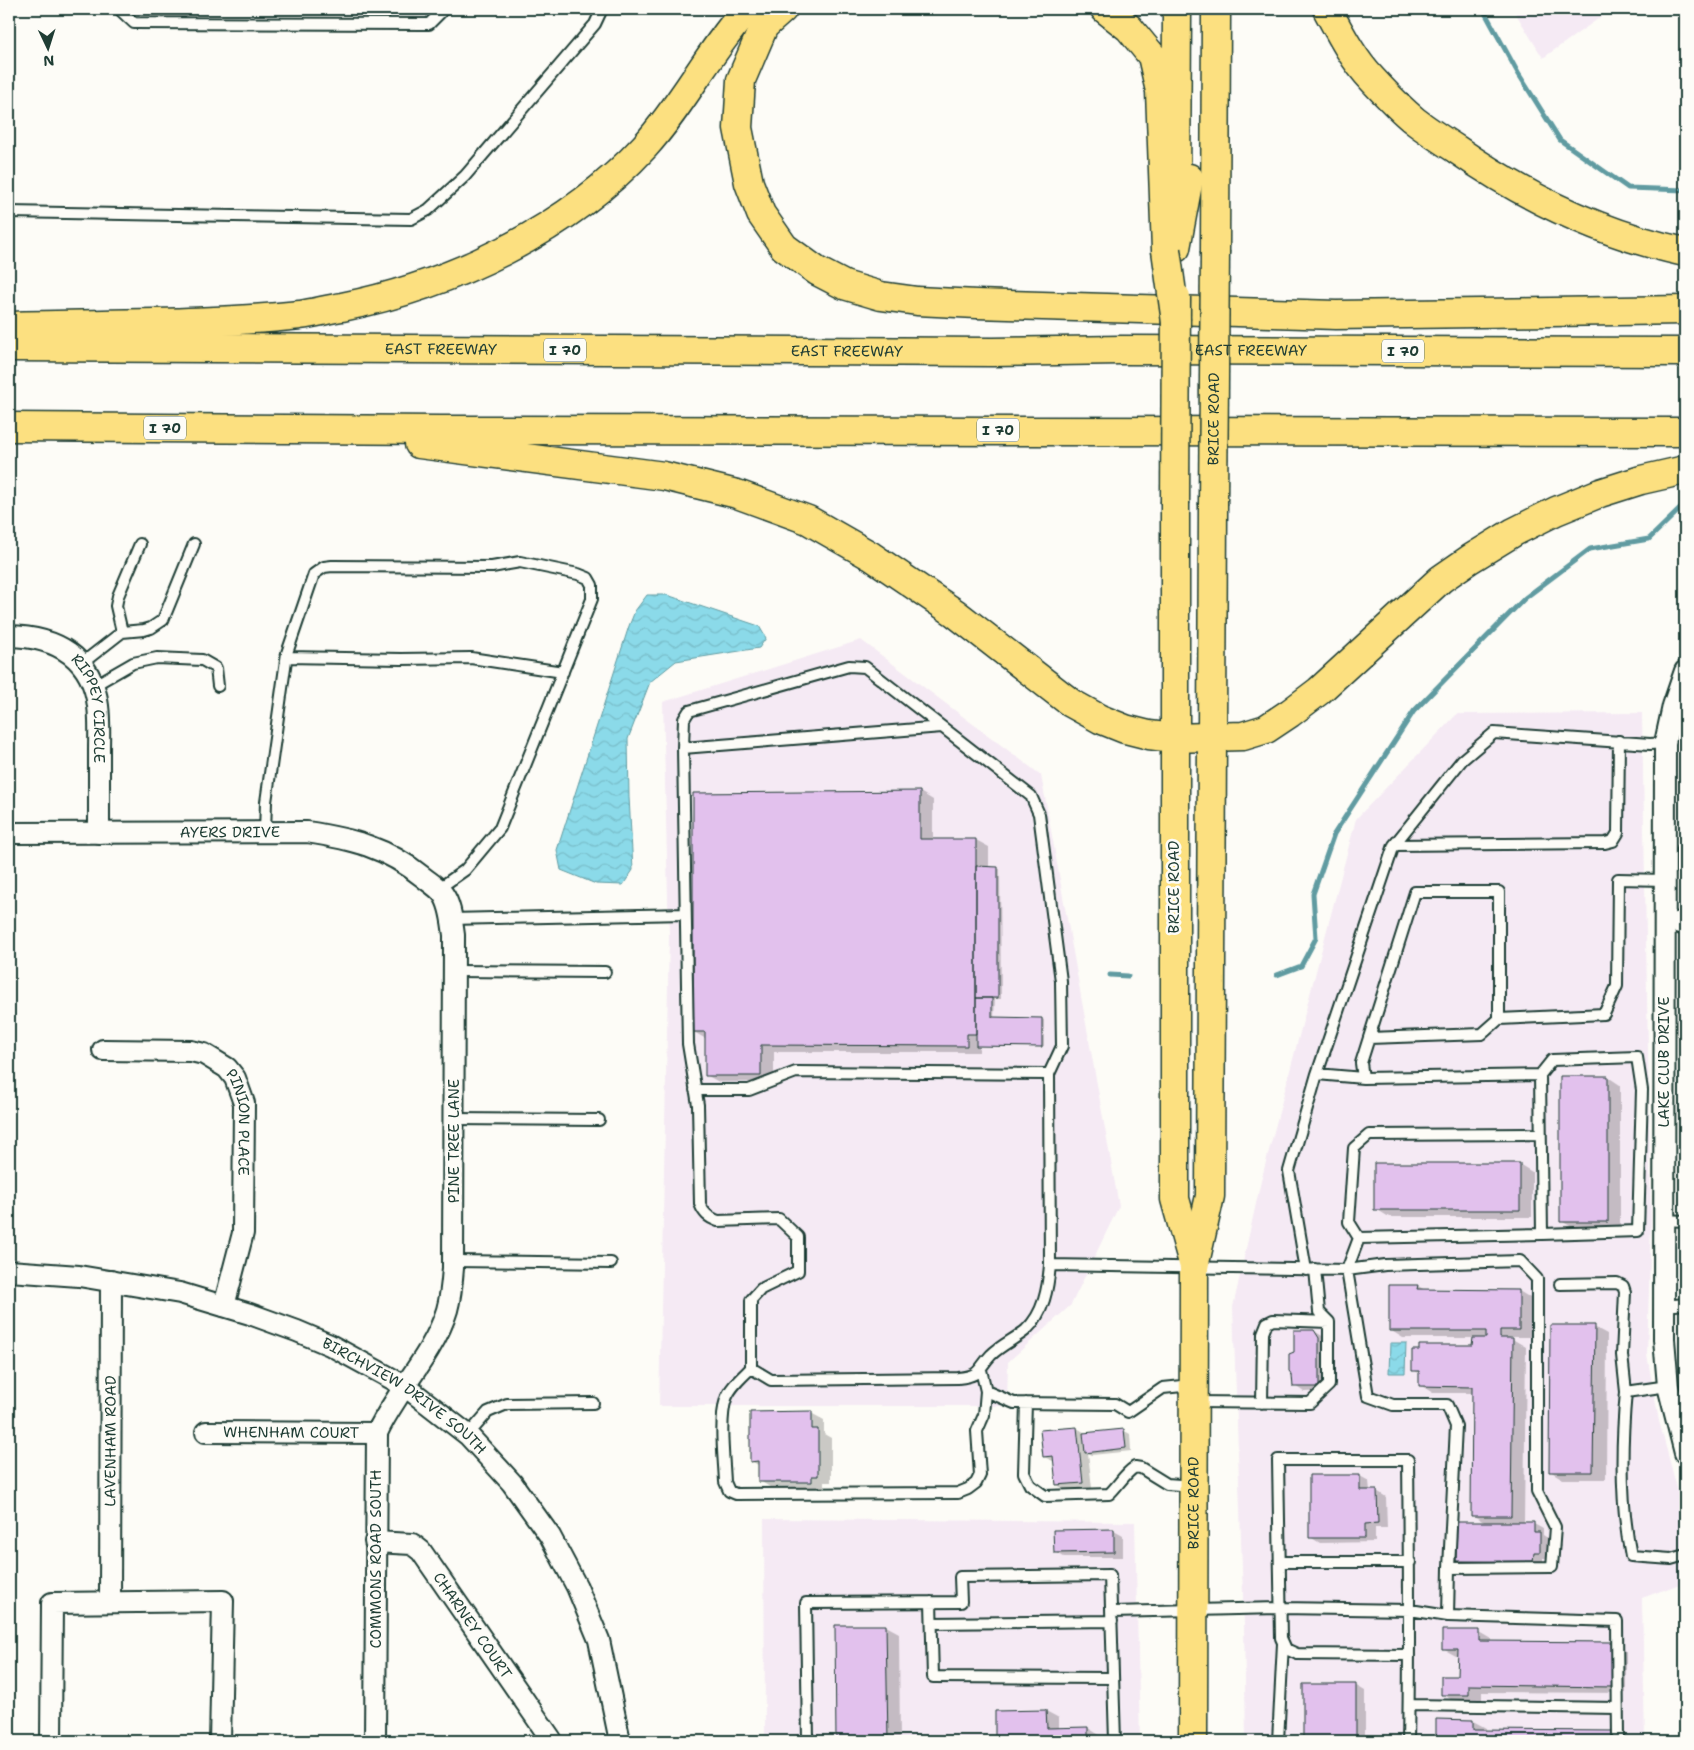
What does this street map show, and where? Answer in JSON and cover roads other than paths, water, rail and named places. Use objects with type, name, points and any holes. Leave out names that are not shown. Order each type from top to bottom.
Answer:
[{"type":"main road","points":[[9,326],[228,321],[302,314],[376,300],[449,274],[500,253],[550,225],[600,187],[650,139],[680,103],[734,24],[747,9]]},
{"type":"main road","points":[[783,9],[764,26],[741,80],[738,128],[749,183],[761,214],[784,247],[817,271],[844,285],[881,296],[917,301],[1336,315],[1685,310]]},
{"type":"main road","points":[[1105,9],[1129,28],[1152,56],[1160,91],[1171,249]]},
{"type":"main road","points":[[1171,249],[1177,9]]},
{"type":"main road","name":"BRICE ROAD","points":[[1193,1741],[1194,1267],[1210,1196],[1216,9]]},
{"type":"main road","points":[[1327,9],[1346,43],[1371,78],[1414,120],[1467,157],[1509,184],[1570,216],[1661,247],[1685,252]]},
{"type":"main road","name":"BRICE ROAD","points":[[1194,1267],[1175,1199],[1174,738],[1176,322],[1171,249],[1216,39]]},
{"type":"main road","name":"EAST FREEWAY","points":[[9,347],[983,352],[1131,350],[1685,352]]},
{"type":"main road","name":"I 70","points":[[9,427],[1685,432]]},
{"type":"main road","points":[[311,429],[664,476],[746,497],[808,520],[871,556],[955,613],[1027,671],[1071,703],[1100,719],[1125,729],[1149,735],[1174,738],[1243,736],[1266,729],[1319,691],[1441,579],[1470,559],[1514,532],[1556,511],[1600,493],[1642,480],[1685,470]]},
{"type":"main road","name":"BRICE ROAD","points":[[1175,504],[1212,737]]},
{"type":"street","name":"RIPPEY CIRCLE","points":[[9,636],[28,636],[47,641],[73,655],[81,664],[93,686],[99,709],[99,833]]},
{"type":"street","name":"LAKE CLUB DRIVE","points":[[1685,671],[1665,743],[1664,923],[1664,1339],[1668,1386],[1685,1453]]},
{"type":"street","name":"AYERS DRIVE","points":[[9,833],[307,832],[344,837],[377,848],[411,867],[438,889]]},
{"type":"street","name":"PINE TREE LANE","points":[[406,1386],[428,1351],[447,1312],[451,1292],[453,1261],[454,935],[444,895],[438,889]]},
{"type":"street","name":"PINION PLACE","points":[[103,1050],[191,1051],[204,1054],[216,1060],[228,1068],[235,1078],[244,1103],[243,1232],[224,1306]]},
{"type":"street","name":"BIRCHVIEW DRIVE SOUTH","points":[[9,1271],[79,1276],[180,1293],[250,1314],[330,1345],[406,1386],[468,1435],[512,1483],[545,1528],[577,1587],[599,1640],[620,1741]]},
{"type":"street","name":"LAVENHAM ROAD","points":[[110,1602],[111,1281]]},
{"type":"street","name":"COMMONS ROAD SOUTH","points":[[375,1741],[376,1434],[383,1419],[406,1386]]},
{"type":"street","name":"WHENHAM COURT","points":[[206,1432],[376,1434]]},
{"type":"street","name":"CHARNEY COURT","points":[[375,1542],[412,1544],[420,1551],[550,1740]]},
{"type":"street","points":[[51,1741],[52,1603],[223,1601],[220,1741]]},
{"type":"lane","points":[[119,9],[134,23],[429,24],[444,9]]},
{"type":"lane","points":[[9,212],[411,219],[428,210],[465,176],[595,24],[602,9]]},
{"type":"lane","points":[[122,632],[116,606],[118,596],[140,544]]},
{"type":"lane","points":[[81,664],[122,632],[144,630],[163,620],[194,544]]},
{"type":"lane","points":[[266,832],[266,802],[287,658],[314,574],[324,567],[492,567],[520,562],[578,574],[588,578],[592,585],[592,599],[500,828],[465,870],[438,889]]},
{"type":"lane","points":[[93,686],[133,663],[157,658],[202,660],[216,668],[218,686]]},
{"type":"lane","points":[[287,658],[471,658],[563,672]]},
{"type":"lane","points":[[751,1368],[771,1380],[958,1378],[972,1376],[981,1370],[992,1354],[1026,1329],[1037,1316],[1048,1286],[1050,1265],[1049,1074],[1062,1046],[1062,981],[1039,814],[1031,796],[865,668],[849,666],[689,711],[684,719],[688,1044],[698,1106],[700,1204],[704,1213],[710,1218],[718,1220],[779,1219],[798,1237],[798,1271],[761,1289],[750,1300],[751,1368],[736,1383],[727,1397],[723,1413],[725,1482],[729,1491],[736,1494],[958,1493],[968,1489],[976,1483],[980,1475],[977,1431],[984,1415],[986,1391],[981,1370]]},
{"type":"lane","points":[[683,748],[942,727]]},
{"type":"lane","points":[[986,1391],[1014,1403],[1115,1404],[1128,1412],[1163,1388],[1262,1403],[1310,1403],[1329,1385],[1329,1322],[1319,1312],[1288,1171],[1317,1074],[1394,845],[1462,760],[1494,733],[1650,744],[1665,743]]},
{"type":"lane","points":[[1394,845],[1613,841],[1618,833],[1619,742]]},
{"type":"lane","points":[[1369,1038],[1482,1034],[1499,1018],[1604,1014],[1617,986],[1618,879],[1665,880]]},
{"type":"lane","points":[[1363,1078],[1361,1062],[1415,892],[1500,892],[1499,1018]]},
{"type":"lane","points":[[451,919],[685,914]]},
{"type":"lane","points":[[1664,923],[1685,915]]},
{"type":"lane","points":[[1664,923],[1685,930]]},
{"type":"lane","points":[[454,971],[605,972]]},
{"type":"lane","points":[[1358,1238],[1542,1234],[1638,1231],[1642,1090],[1637,1057],[1552,1060],[1540,1075],[1542,1234]]},
{"type":"lane","points":[[695,1090],[749,1090],[796,1072],[1049,1074]]},
{"type":"lane","points":[[1317,1074],[1363,1078],[1540,1075]]},
{"type":"lane","points":[[454,1119],[599,1120]]},
{"type":"lane","points":[[1448,1616],[1456,1426],[1446,1405],[1393,1405],[1368,1396],[1347,1270],[1358,1238],[1349,1222],[1354,1148],[1369,1134],[1540,1134]]},
{"type":"lane","points":[[1664,1220],[1685,1220]]},
{"type":"lane","points":[[453,1261],[611,1263]]},
{"type":"lane","points":[[1050,1265],[1347,1270],[1385,1265],[1520,1261],[1537,1279],[1537,1491],[1555,1526],[1552,1567],[1449,1568]]},
{"type":"lane","points":[[1560,1284],[1617,1283],[1623,1286],[1625,1292],[1622,1355],[1626,1392],[1622,1444],[1625,1528],[1631,1556],[1671,1559],[1685,1555]]},
{"type":"lane","points":[[1664,1306],[1685,1304]]},
{"type":"lane","points":[[1262,1403],[1263,1333],[1267,1323],[1273,1320],[1329,1322]]},
{"type":"lane","points":[[1626,1392],[1668,1386]]},
{"type":"lane","points":[[468,1435],[488,1412],[507,1404],[593,1403]]},
{"type":"lane","points":[[1026,1403],[1024,1473],[1030,1485],[1045,1496],[1109,1494],[1119,1485],[1127,1472],[1135,1468],[1141,1468],[1167,1484],[1193,1486]]},
{"type":"lane","points":[[1408,1741],[1410,1655],[1410,1562],[1408,1460],[1278,1460],[1281,1638],[1286,1649],[1297,1654],[1410,1655]]},
{"type":"lane","points":[[1280,1562],[1410,1562]]},
{"type":"lane","points":[[808,1741],[806,1603],[961,1602],[960,1577],[1110,1575],[1115,1741]]},
{"type":"lane","points":[[931,1602],[933,1677],[1114,1678]]},
{"type":"lane","points":[[932,1623],[1112,1616],[1193,1610],[1281,1608],[1410,1610],[1448,1616],[1617,1621],[1618,1741]]},
{"type":"lane","points":[[1278,1741],[1283,1642]]},
{"type":"lane","points":[[1409,1705],[1617,1708]]},
{"type":"water","points":[[647,595],[667,595],[759,626],[766,638],[759,648],[676,661],[650,682],[628,739],[633,870],[623,885],[596,884],[561,870],[557,850],[629,626],[635,611]]},
{"type":"water","points":[[1390,1343],[1406,1343],[1405,1373],[1389,1373]]},
{"type":"waterway","points":[[1483,9],[1518,73],[1560,140],[1628,188],[1685,190]]},
{"type":"waterway","points":[[1277,975],[1301,966],[1316,938],[1313,894],[1334,834],[1414,711],[1525,598],[1590,549],[1649,539],[1682,507],[1685,507]]},
{"type":"waterway","points":[[1110,975],[1128,976]]}]
